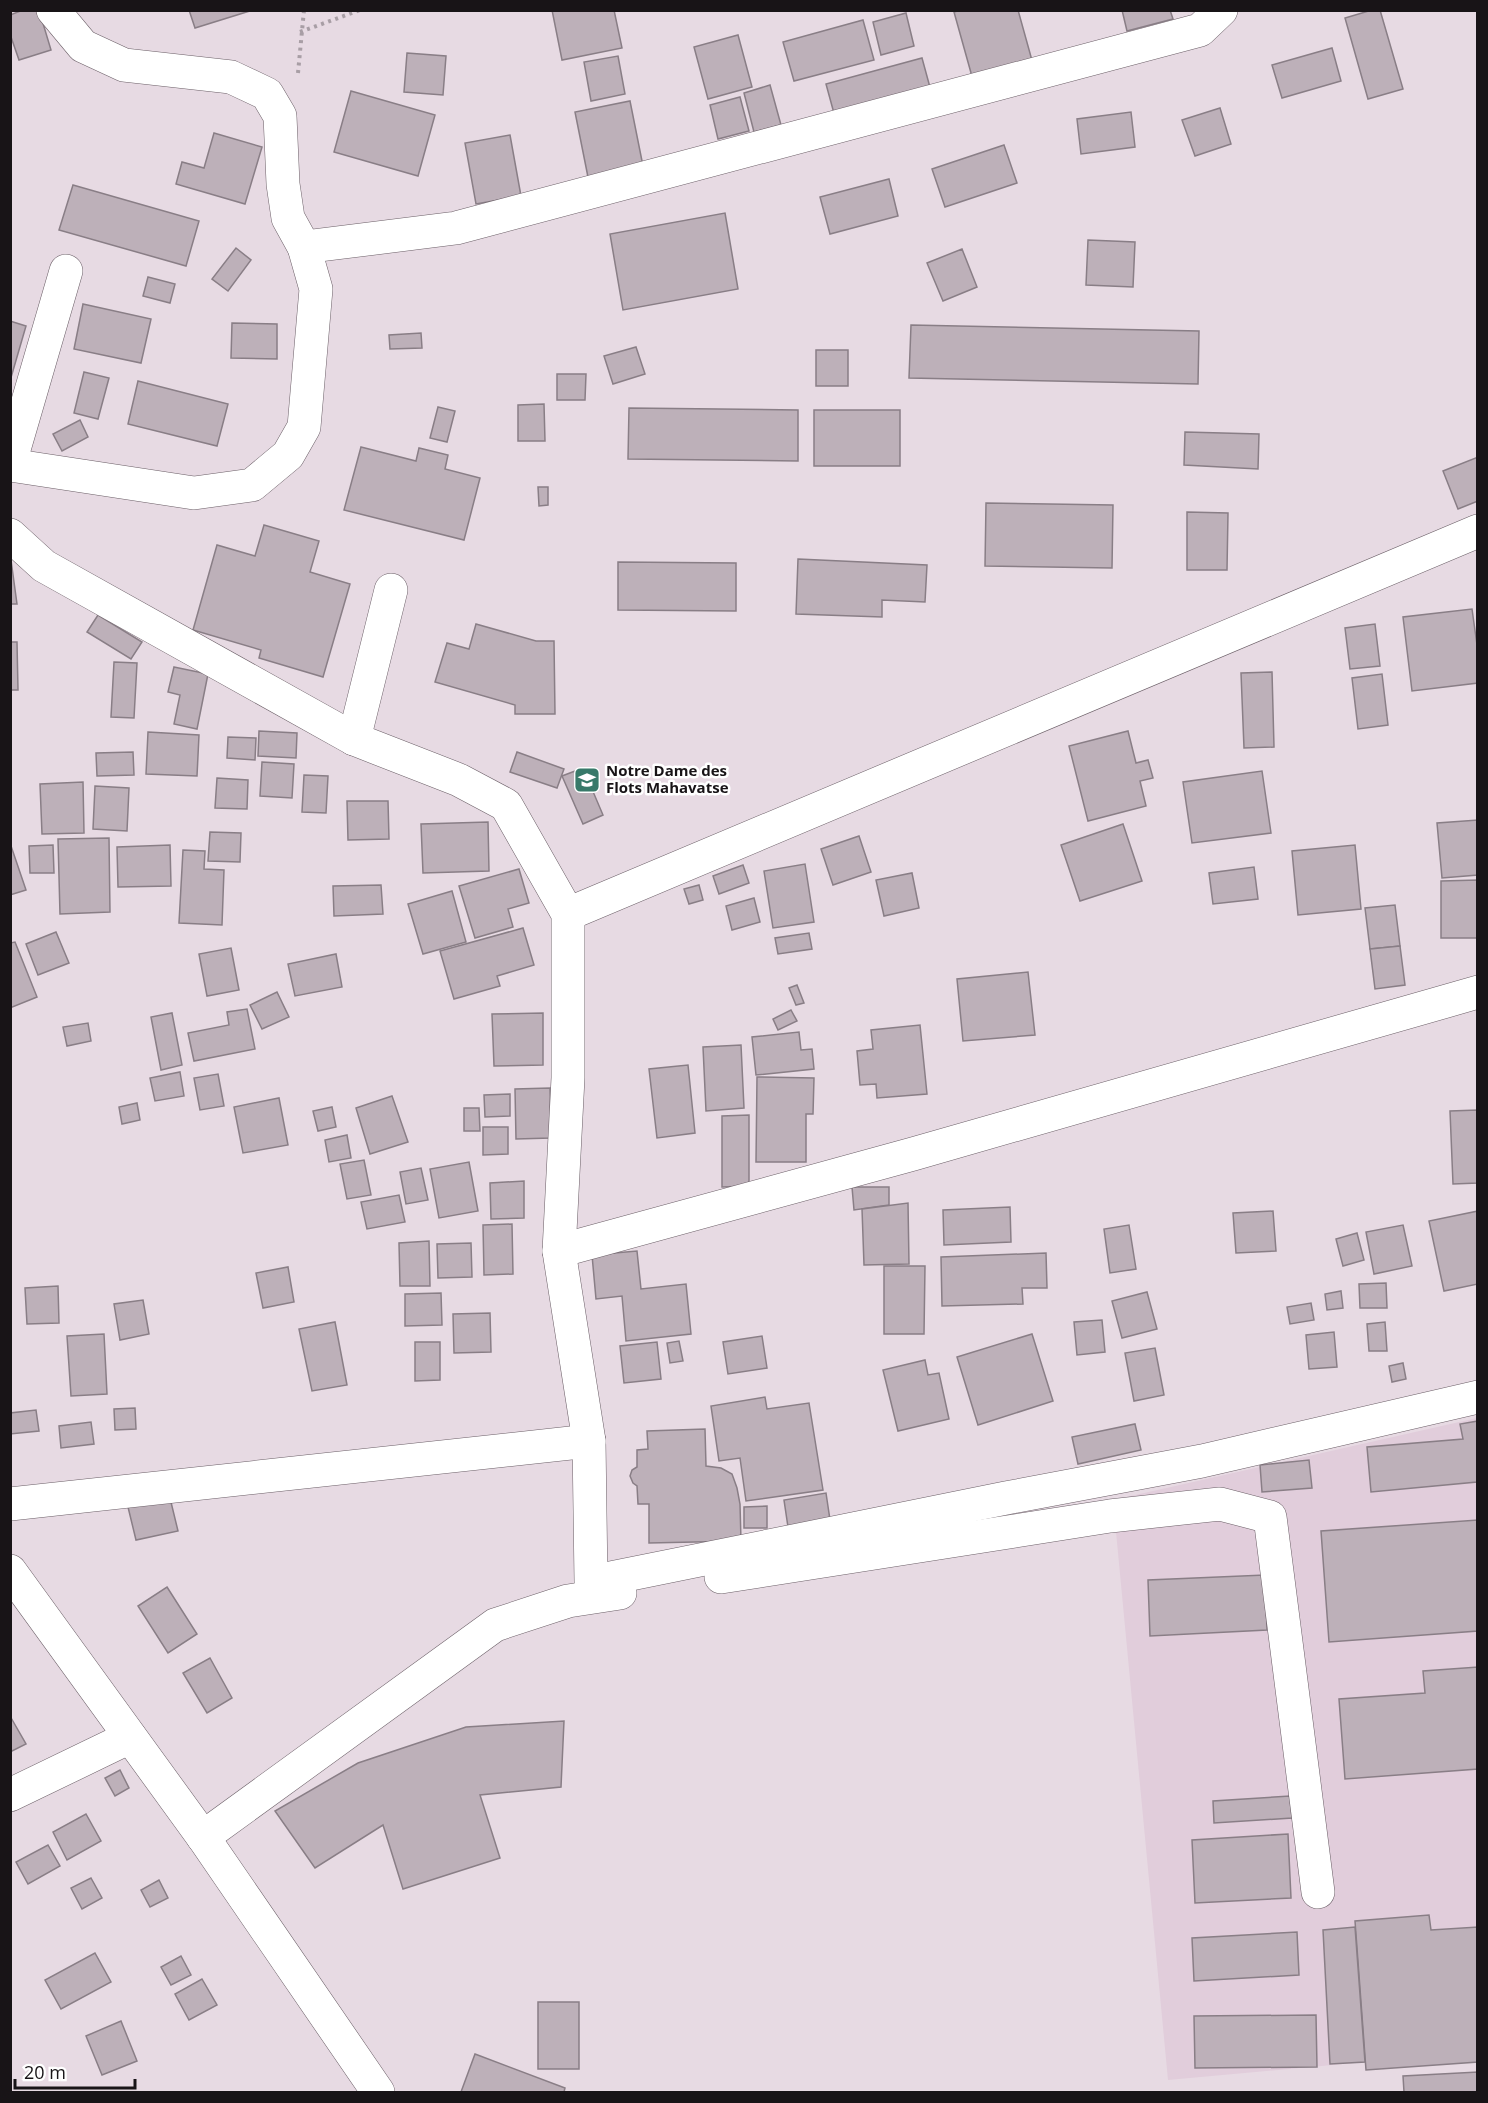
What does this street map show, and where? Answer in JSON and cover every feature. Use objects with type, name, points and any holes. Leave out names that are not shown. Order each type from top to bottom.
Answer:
[{"type":"street","points":[[53,10],[83,46],[124,65],[231,77],[267,94],[280,116],[283,184],[288,218],[304,247],[316,289],[304,427],[288,455],[252,485],[194,493],[10,464],[66,271]]},
{"type":"street","points":[[304,247],[456,228],[1200,30],[1221,10]]},
{"type":"street","points":[[568,914],[1478,531]]},
{"type":"street","points":[[10,535],[44,566],[354,739],[459,780],[506,805],[568,914],[568,1078],[559,1251],[589,1440],[591,1582],[1202,1461],[1478,1397]]},
{"type":"street","points":[[354,739],[391,590]]},
{"type":"street","points":[[559,1251],[912,1154],[1478,992]]},
{"type":"street","points":[[10,1504],[589,1440]]},
{"type":"street","points":[[203,1837],[495,1625],[537,1611],[568,1601],[1098,1517],[1220,1504],[1270,1517],[1318,1892]]},
{"type":"street","points":[[10,1571],[203,1837],[378,2092]]},
{"type":"street","points":[[10,1796],[130,1737]]},
{"type":"path","points":[[280,116],[296,97],[300,32],[304,10]]},
{"type":"path","points":[[300,32],[360,10]]},
{"type":"shaded area","points":[[1477,1418],[1477,2062],[1366,2070],[1365,2062],[1168,2080],[1113,1500]]},
{"type":"building","points":[[23,10],[39,10],[51,50],[19,60],[10,34],[10,15]]},
{"type":"building","points":[[189,10],[253,10],[195,28]]},
{"type":"building","points":[[552,10],[614,10],[622,48],[562,60]]},
{"type":"building","points":[[1018,10],[1033,64],[973,80],[954,12]]},
{"type":"building","points":[[1122,10],[1170,10],[1173,19],[1127,31]]},
{"type":"building","points":[[1380,10],[1403,89],[1368,99],[1345,18]]},
{"type":"building","points":[[906,13],[914,46],[881,55],[873,22]]},
{"type":"building","points":[[863,20],[874,60],[794,81],[783,42]]},
{"type":"building","points":[[738,35],[752,87],[708,99],[694,47]]},
{"type":"building","points":[[1332,48],[1341,81],[1282,98],[1272,65]]},
{"type":"building","points":[[407,53],[446,56],[443,95],[404,92]]},
{"type":"building","points":[[618,56],[625,94],[591,101],[584,62]]},
{"type":"building","points":[[922,58],[931,91],[835,117],[826,84]]},
{"type":"building","points":[[770,85],[781,125],[754,132],[744,93]]},
{"type":"building","points":[[351,91],[435,115],[418,176],[334,152]]},
{"type":"building","points":[[740,97],[749,131],[718,139],[710,105]]},
{"type":"building","points":[[630,101],[643,166],[588,177],[575,112]]},
{"type":"building","points":[[1220,108],[1231,144],[1195,156],[1182,120]]},
{"type":"building","points":[[1131,112],[1135,147],[1081,154],[1077,119]]},
{"type":"building","points":[[214,133],[262,147],[245,204],[176,184],[182,162],[204,168]]},
{"type":"building","points":[[510,135],[521,196],[476,204],[465,143]]},
{"type":"building","points":[[1004,145],[1017,183],[945,207],[932,169]]},
{"type":"building","points":[[889,179],[898,216],[830,234],[820,197]]},
{"type":"building","points":[[73,185],[199,221],[186,266],[59,230]]},
{"type":"building","points":[[725,213],[738,289],[623,310],[610,234]]},
{"type":"building","points":[[1088,240],[1135,242],[1133,287],[1086,285]]},
{"type":"building","points":[[236,248],[251,260],[228,291],[212,279]]},
{"type":"building","points":[[962,249],[977,287],[943,301],[927,263]]},
{"type":"building","points":[[148,277],[175,284],[170,303],[143,296]]},
{"type":"building","points":[[83,304],[151,319],[141,363],[74,349]]},
{"type":"building","points":[[10,321],[26,326],[10,381]]},
{"type":"building","points":[[232,323],[277,324],[277,359],[231,358]]},
{"type":"building","points":[[911,325],[1199,331],[1198,384],[909,378]]},
{"type":"building","points":[[421,333],[422,348],[390,349],[389,335]]},
{"type":"building","points":[[636,347],[645,374],[613,384],[604,356]]},
{"type":"building","points":[[816,350],[848,350],[848,386],[816,386]]},
{"type":"building","points":[[84,372],[109,378],[98,419],[74,413]]},
{"type":"building","points":[[557,374],[586,374],[585,400],[557,400]]},
{"type":"building","points":[[138,381],[228,404],[217,446],[128,424]]},
{"type":"building","points":[[544,404],[545,441],[518,441],[518,405]]},
{"type":"building","points":[[438,407],[455,411],[447,442],[430,438]]},
{"type":"building","points":[[629,408],[798,410],[798,461],[628,459]]},
{"type":"building","points":[[814,410],[900,410],[900,466],[814,466]]},
{"type":"building","points":[[80,420],[88,437],[62,451],[53,434]]},
{"type":"building","points":[[1185,432],[1259,434],[1258,469],[1184,465]]},
{"type":"building","points":[[361,447],[416,461],[419,448],[448,455],[445,469],[480,478],[464,540],[344,510]]},
{"type":"building","points":[[1478,457],[1478,501],[1458,509],[1443,471]]},
{"type":"building","points":[[538,487],[548,487],[548,505],[539,506]]},
{"type":"building","points":[[986,503],[1113,505],[1112,568],[985,566]]},
{"type":"building","points":[[1187,512],[1228,513],[1227,570],[1187,570]]},
{"type":"building","points":[[264,525],[319,541],[310,572],[350,584],[323,677],[259,658],[261,650],[193,630],[217,545],[255,556]]},
{"type":"building","points":[[798,559],[927,565],[925,602],[882,600],[882,617],[796,614]]},
{"type":"building","points":[[11,560],[17,604],[10,604]]},
{"type":"building","points":[[618,562],[736,563],[736,611],[618,610]]},
{"type":"building","points":[[1472,609],[1478,652],[1478,683],[1412,691],[1403,617]]},
{"type":"building","points":[[98,615],[142,642],[131,659],[87,632]]},
{"type":"building","points":[[476,624],[536,641],[554,641],[555,714],[515,714],[515,705],[435,682],[447,643],[469,649]]},
{"type":"building","points":[[1375,624],[1380,666],[1350,669],[1345,628]]},
{"type":"building","points":[[10,642],[17,642],[18,690],[10,690]]},
{"type":"building","points":[[114,662],[137,663],[134,718],[111,717]]},
{"type":"building","points":[[174,667],[208,674],[197,729],[174,724],[180,695],[168,692]]},
{"type":"building","points":[[1272,672],[1274,747],[1244,748],[1241,673]]},
{"type":"building","points":[[1382,674],[1388,725],[1358,729],[1352,678]]},
{"type":"building","points":[[259,731],[297,733],[296,758],[258,756]]},
{"type":"building","points":[[1128,731],[1136,763],[1148,760],[1153,778],[1140,781],[1146,806],[1088,821],[1069,746]]},
{"type":"building","points":[[148,732],[199,735],[197,776],[146,774]]},
{"type":"building","points":[[228,737],[256,738],[255,760],[227,758]]},
{"type":"building","points":[[133,752],[134,775],[97,776],[96,753]]},
{"type":"building","points":[[517,752],[564,769],[557,788],[510,772]]},
{"type":"building","points":[[262,762],[294,764],[292,798],[260,796]]},
{"type":"building","points":[[583,768],[603,815],[583,824],[562,776]]},
{"type":"building","points":[[1262,771],[1271,833],[1192,843],[1183,782]]},
{"type":"building","points":[[304,775],[328,776],[326,813],[302,812]]},
{"type":"building","points":[[217,778],[248,780],[247,809],[215,808]]},
{"type":"building","points":[[83,782],[84,833],[42,834],[40,784]]},
{"type":"building","points":[[95,786],[129,788],[127,831],[93,829]]},
{"type":"building","points":[[347,801],[388,801],[389,839],[348,840]]},
{"type":"building","points":[[1478,820],[1478,875],[1442,878],[1437,823]]},
{"type":"building","points":[[488,822],[489,871],[423,873],[421,824]]},
{"type":"building","points":[[1123,824],[1142,881],[1080,901],[1061,845]]},
{"type":"building","points":[[210,832],[241,833],[240,862],[208,861]]},
{"type":"building","points":[[859,836],[871,872],[833,885],[821,849]]},
{"type":"building","points":[[109,838],[110,912],[60,914],[58,839]]},
{"type":"building","points":[[10,843],[26,890],[10,895]]},
{"type":"building","points":[[53,845],[54,873],[30,873],[29,846]]},
{"type":"building","points":[[170,845],[171,886],[118,887],[117,847]]},
{"type":"building","points":[[1355,845],[1361,909],[1298,915],[1292,851]]},
{"type":"building","points":[[183,850],[205,851],[204,869],[224,870],[222,925],[179,923]]},
{"type":"building","points":[[805,864],[814,922],[773,928],[764,871]]},
{"type":"building","points":[[743,865],[749,883],[719,894],[713,876]]},
{"type":"building","points":[[1254,867],[1258,899],[1213,904],[1209,873]]},
{"type":"building","points":[[519,869],[529,903],[508,909],[513,927],[475,938],[459,886]]},
{"type":"building","points":[[912,873],[919,908],[884,916],[876,880]]},
{"type":"building","points":[[1478,880],[1478,938],[1441,938],[1441,881]]},
{"type":"building","points":[[381,885],[383,914],[334,916],[333,886]]},
{"type":"building","points":[[699,885],[703,900],[689,904],[684,889]]},
{"type":"building","points":[[452,891],[466,942],[423,954],[408,904]]},
{"type":"building","points":[[754,898],[760,922],[732,930],[726,906]]},
{"type":"building","points":[[1395,905],[1400,946],[1370,949],[1365,908]]},
{"type":"building","points":[[523,928],[534,965],[497,976],[500,986],[454,999],[440,951]]},
{"type":"building","points":[[56,932],[69,963],[38,975],[26,944]]},
{"type":"building","points":[[809,933],[812,949],[778,954],[775,938]]},
{"type":"building","points":[[15,942],[37,997],[10,1008],[10,943]]},
{"type":"building","points":[[1400,946],[1405,985],[1375,989],[1370,949]]},
{"type":"building","points":[[231,948],[239,990],[207,996],[199,954]]},
{"type":"building","points":[[336,954],[342,987],[295,996],[288,964]]},
{"type":"building","points":[[1028,972],[1035,1035],[963,1041],[957,979]]},
{"type":"building","points":[[797,985],[804,1003],[796,1005],[789,988]]},
{"type":"building","points":[[277,992],[289,1017],[262,1029],[250,1005]]},
{"type":"building","points":[[247,1009],[255,1049],[194,1061],[188,1033],[229,1025],[227,1012]]},
{"type":"building","points":[[791,1010],[797,1021],[778,1030],[773,1019]]},
{"type":"building","points":[[172,1013],[182,1065],[161,1070],[151,1017]]},
{"type":"building","points":[[543,1013],[543,1065],[494,1066],[492,1014]]},
{"type":"building","points":[[88,1023],[91,1041],[67,1046],[63,1027]]},
{"type":"building","points":[[920,1025],[927,1094],[877,1098],[876,1084],[860,1085],[857,1051],[873,1049],[871,1030]]},
{"type":"building","points":[[799,1032],[801,1050],[812,1049],[814,1069],[756,1075],[752,1037]]},
{"type":"building","points":[[741,1045],[744,1108],[706,1111],[703,1047]]},
{"type":"building","points":[[688,1065],[695,1133],[657,1138],[649,1069]]},
{"type":"building","points":[[180,1072],[184,1096],[155,1101],[150,1078]]},
{"type":"building","points":[[218,1074],[224,1106],[200,1110],[194,1078]]},
{"type":"building","points":[[757,1077],[814,1078],[813,1114],[806,1114],[806,1162],[756,1162]]},
{"type":"building","points":[[550,1088],[551,1138],[516,1139],[515,1089]]},
{"type":"building","points":[[510,1094],[510,1116],[485,1117],[484,1095]]},
{"type":"building","points":[[392,1096],[408,1142],[370,1154],[356,1108]]},
{"type":"building","points":[[279,1098],[288,1145],[243,1153],[234,1107]]},
{"type":"building","points":[[137,1103],[140,1120],[122,1124],[119,1107]]},
{"type":"building","points":[[332,1107],[336,1127],[318,1131],[313,1111]]},
{"type":"building","points":[[464,1108],[479,1108],[480,1131],[464,1131]]},
{"type":"building","points":[[1478,1110],[1478,1183],[1453,1184],[1450,1111]]},
{"type":"building","points":[[749,1115],[749,1186],[722,1187],[722,1116]]},
{"type":"building","points":[[483,1127],[508,1127],[508,1154],[483,1155]]},
{"type":"building","points":[[347,1135],[351,1158],[329,1162],[325,1140]]},
{"type":"building","points":[[364,1160],[371,1195],[347,1199],[340,1164]]},
{"type":"building","points":[[469,1162],[478,1211],[439,1218],[430,1169]]},
{"type":"building","points":[[421,1168],[428,1200],[406,1204],[400,1172]]},
{"type":"building","points":[[524,1181],[524,1218],[491,1219],[490,1183]]},
{"type":"building","points":[[852,1187],[889,1187],[889,1205],[854,1210]]},
{"type":"building","points":[[399,1195],[405,1222],[367,1229],[361,1202]]},
{"type":"building","points":[[908,1203],[909,1264],[864,1265],[862,1209]]},
{"type":"building","points":[[1010,1207],[1011,1242],[944,1245],[943,1210]]},
{"type":"building","points":[[1273,1211],[1276,1251],[1236,1253],[1233,1213]]},
{"type":"building","points":[[1478,1211],[1478,1284],[1444,1291],[1429,1221]]},
{"type":"building","points":[[512,1224],[513,1274],[484,1275],[483,1225]]},
{"type":"building","points":[[1129,1225],[1136,1269],[1110,1273],[1104,1229]]},
{"type":"building","points":[[1403,1225],[1412,1266],[1374,1274],[1366,1232]]},
{"type":"building","points":[[1357,1233],[1364,1260],[1343,1266],[1336,1239]]},
{"type":"building","points":[[429,1241],[430,1286],[400,1286],[399,1243]]},
{"type":"building","points":[[471,1243],[472,1277],[438,1278],[437,1244]]},
{"type":"building","points":[[637,1251],[641,1289],[686,1284],[691,1334],[626,1341],[622,1296],[596,1299],[592,1255]]},
{"type":"building","points":[[1046,1253],[1047,1288],[1022,1288],[1023,1304],[942,1306],[941,1257]]},
{"type":"building","points":[[884,1266],[925,1266],[924,1334],[884,1334]]},
{"type":"building","points":[[288,1267],[294,1302],[263,1308],[256,1273]]},
{"type":"building","points":[[1386,1283],[1387,1308],[1360,1308],[1359,1284]]},
{"type":"building","points":[[58,1286],[59,1323],[27,1324],[25,1288]]},
{"type":"building","points":[[1341,1291],[1343,1308],[1327,1310],[1325,1294]]},
{"type":"building","points":[[1147,1292],[1157,1329],[1122,1338],[1112,1301]]},
{"type":"building","points":[[441,1293],[442,1325],[405,1326],[405,1294]]},
{"type":"building","points":[[143,1300],[149,1334],[120,1340],[114,1304]]},
{"type":"building","points":[[1311,1303],[1314,1320],[1290,1324],[1287,1307]]},
{"type":"building","points":[[490,1313],[491,1352],[454,1353],[453,1314]]},
{"type":"building","points":[[1102,1320],[1105,1352],[1077,1355],[1074,1322]]},
{"type":"building","points":[[335,1322],[347,1385],[312,1391],[299,1329]]},
{"type":"building","points":[[1385,1322],[1387,1351],[1369,1351],[1367,1324]]},
{"type":"building","points":[[1334,1332],[1337,1367],[1309,1369],[1306,1335]]},
{"type":"building","points":[[104,1334],[107,1394],[71,1396],[67,1336]]},
{"type":"building","points":[[1032,1334],[1053,1401],[978,1425],[957,1357]]},
{"type":"building","points":[[762,1336],[767,1368],[728,1374],[723,1342]]},
{"type":"building","points":[[679,1341],[683,1361],[670,1363],[667,1343]]},
{"type":"building","points":[[415,1342],[440,1342],[440,1380],[415,1381]]},
{"type":"building","points":[[657,1342],[661,1379],[624,1383],[620,1346]]},
{"type":"building","points":[[1155,1348],[1164,1395],[1134,1401],[1125,1353]]},
{"type":"building","points":[[925,1360],[928,1375],[939,1373],[949,1419],[898,1431],[883,1370]]},
{"type":"building","points":[[1403,1363],[1406,1379],[1392,1382],[1389,1366]]},
{"type":"building","points":[[765,1397],[767,1409],[809,1403],[823,1490],[746,1501],[740,1458],[719,1461],[711,1406]]},
{"type":"building","points":[[135,1408],[136,1429],[115,1430],[114,1409]]},
{"type":"building","points":[[36,1410],[39,1431],[10,1434],[10,1413]]},
{"type":"building","points":[[1478,1421],[1477,1482],[1371,1492],[1367,1447],[1463,1439],[1460,1424]]},
{"type":"building","points":[[91,1422],[94,1444],[61,1448],[59,1426]]},
{"type":"building","points":[[1135,1424],[1141,1450],[1078,1464],[1072,1437]]},
{"type":"building","points":[[705,1429],[706,1466],[721,1468],[732,1474],[737,1488],[741,1541],[649,1543],[649,1504],[638,1504],[637,1486],[630,1476],[632,1470],[637,1467],[637,1450],[648,1449],[647,1431]]},
{"type":"building","points":[[1309,1460],[1312,1488],[1262,1492],[1260,1465]]},
{"type":"building","points":[[826,1493],[830,1520],[788,1527],[784,1500]]},
{"type":"building","points":[[170,1498],[178,1531],[136,1540],[128,1507]]},
{"type":"building","points":[[767,1506],[767,1528],[744,1528],[744,1507]]},
{"type":"building","points":[[1478,1520],[1478,1631],[1329,1642],[1321,1531]]},
{"type":"building","points":[[1265,1575],[1267,1630],[1150,1636],[1148,1580]]},
{"type":"building","points":[[167,1587],[197,1634],[168,1653],[138,1606]]},
{"type":"building","points":[[210,1658],[232,1698],[207,1713],[183,1673]]},
{"type":"building","points":[[1478,1667],[1478,1769],[1345,1779],[1339,1699],[1425,1693],[1423,1671]]},
{"type":"building","points":[[10,1716],[26,1744],[10,1752]]},
{"type":"building","points":[[564,1721],[561,1787],[480,1795],[500,1858],[403,1889],[383,1825],[315,1868],[275,1811],[358,1763],[466,1727]]},
{"type":"building","points":[[120,1770],[129,1788],[115,1796],[105,1778]]},
{"type":"building","points":[[1290,1796],[1292,1818],[1214,1823],[1213,1801]]},
{"type":"building","points":[[86,1814],[101,1841],[67,1860],[53,1832]]},
{"type":"building","points":[[1288,1834],[1291,1898],[1195,1903],[1192,1840]]},
{"type":"building","points":[[48,1845],[60,1866],[28,1884],[16,1862]]},
{"type":"building","points":[[91,1878],[102,1898],[82,1909],[71,1888]]},
{"type":"building","points":[[159,1880],[168,1898],[150,1907],[141,1890]]},
{"type":"building","points":[[1429,1915],[1431,1930],[1478,1927],[1478,2062],[1366,2070],[1355,1921]]},
{"type":"building","points":[[1355,1927],[1365,2062],[1330,2064],[1323,1930]]},
{"type":"building","points":[[1297,1932],[1299,1975],[1194,1981],[1192,1938]]},
{"type":"building","points":[[95,1953],[111,1982],[61,2009],[45,1980]]},
{"type":"building","points":[[181,1956],[191,1975],[171,1985],[161,1967]]},
{"type":"building","points":[[202,1979],[217,2005],[189,2020],[175,1994]]},
{"type":"building","points":[[538,2002],[579,2002],[579,2069],[538,2069]]},
{"type":"building","points":[[1316,2015],[1317,2067],[1195,2068],[1194,2016]]},
{"type":"building","points":[[121,2021],[137,2061],[102,2075],[86,2036]]},
{"type":"building","points":[[475,2054],[565,2088],[564,2092],[461,2092]]},
{"type":"building","points":[[1478,2072],[1478,2092],[1404,2092],[1403,2076]]},
{"type":"place","name":"Notre Dame des Flots Mahavatse","points":[[587,780]]}]
